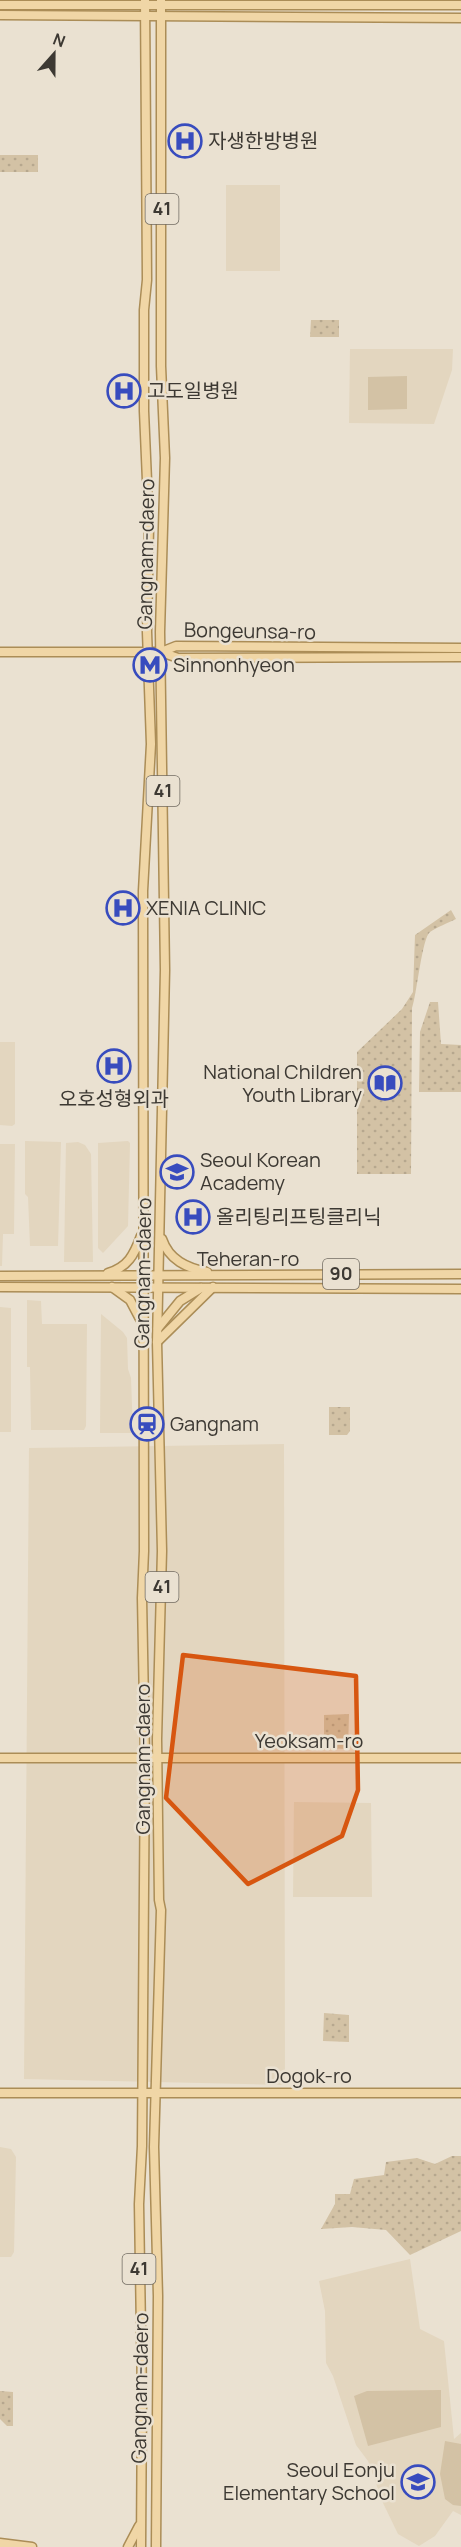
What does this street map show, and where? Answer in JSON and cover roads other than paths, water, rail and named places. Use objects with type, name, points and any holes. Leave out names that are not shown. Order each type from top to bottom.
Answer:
[{"type":"main road","points":[[0,5],[144,7],[461,5]]},
{"type":"main road","points":[[0,15],[144,7]]},
{"type":"main road","name":"Gangnam-daero","points":[[141,2547],[142,2395],[139,2204],[146,1758],[142,1598],[144,1551],[143,891],[151,744],[148,652],[149,527],[144,411],[144,310],[147,280],[144,7]]},
{"type":"main road","points":[[161,7],[461,18]]},
{"type":"main road","name":"Gangnam-daero","points":[[156,2547],[158,2296],[154,2147],[161,1911],[158,1758],[162,1551],[157,1342],[165,970],[160,578],[165,458],[161,366],[161,7]]},
{"type":"main road","name":"Bongeunsa-ro","points":[[161,652],[176,646],[461,648]]},
{"type":"main road","points":[[0,652],[161,652]]},
{"type":"main road","name":"Bongeunsa-ro","points":[[161,652],[178,658],[461,657]]},
{"type":"main road","points":[[99,1276],[126,1265],[133,1257],[143,1230]]},
{"type":"main road","points":[[160,1233],[164,1244],[179,1262],[222,1276]]},
{"type":"main road","name":"Teheran-ro","points":[[143,1275],[461,1274]]},
{"type":"main road","name":"90","points":[[0,1276],[143,1275]]},
{"type":"main road","points":[[180,1287],[175,1284],[178,1279],[200,1279],[203,1276]]},
{"type":"main road","name":"90","points":[[0,1287],[158,1287]]},
{"type":"main road","points":[[112,1287],[130,1300],[143,1327]]},
{"type":"main road","name":"Teheran-ro","points":[[158,1287],[461,1288]]},
{"type":"main road","points":[[158,1328],[180,1301],[203,1287]]},
{"type":"main road","points":[[157,1342],[213,1287]]},
{"type":"main road","name":"Yeoksam-ro","points":[[0,1758],[461,1758]]},
{"type":"main road","name":"Dogok-ro","points":[[0,2093],[461,2093]]},
{"type":"main road","points":[[128,2547],[140,2523]]},
{"type":"main road","points":[[155,2524],[161,2547]]},
{"type":"main road","points":[[0,2542],[32,2547]]},
{"type":"place","name":"자생한방병원","points":[[185,141]]},
{"type":"place","name":"고도일병원","points":[[124,391]]},
{"type":"place","name":"Sinnonhyeon","points":[[150,665]]},
{"type":"place","name":"XENIA CLINIC","points":[[123,908]]},
{"type":"place","name":"오호성형외과","points":[[114,1066]]},
{"type":"place","name":"National Children Youth Library","points":[[385,1083]]},
{"type":"place","name":"Seoul Korean Academy","points":[[177,1172]]},
{"type":"place","name":"올리팅리프팅클리닉","points":[[193,1217]]},
{"type":"place","name":"Gangnam","points":[[147,1424]]},
{"type":"place","name":"Seoul Eonju Elementary School","points":[[418,2482]]}]
